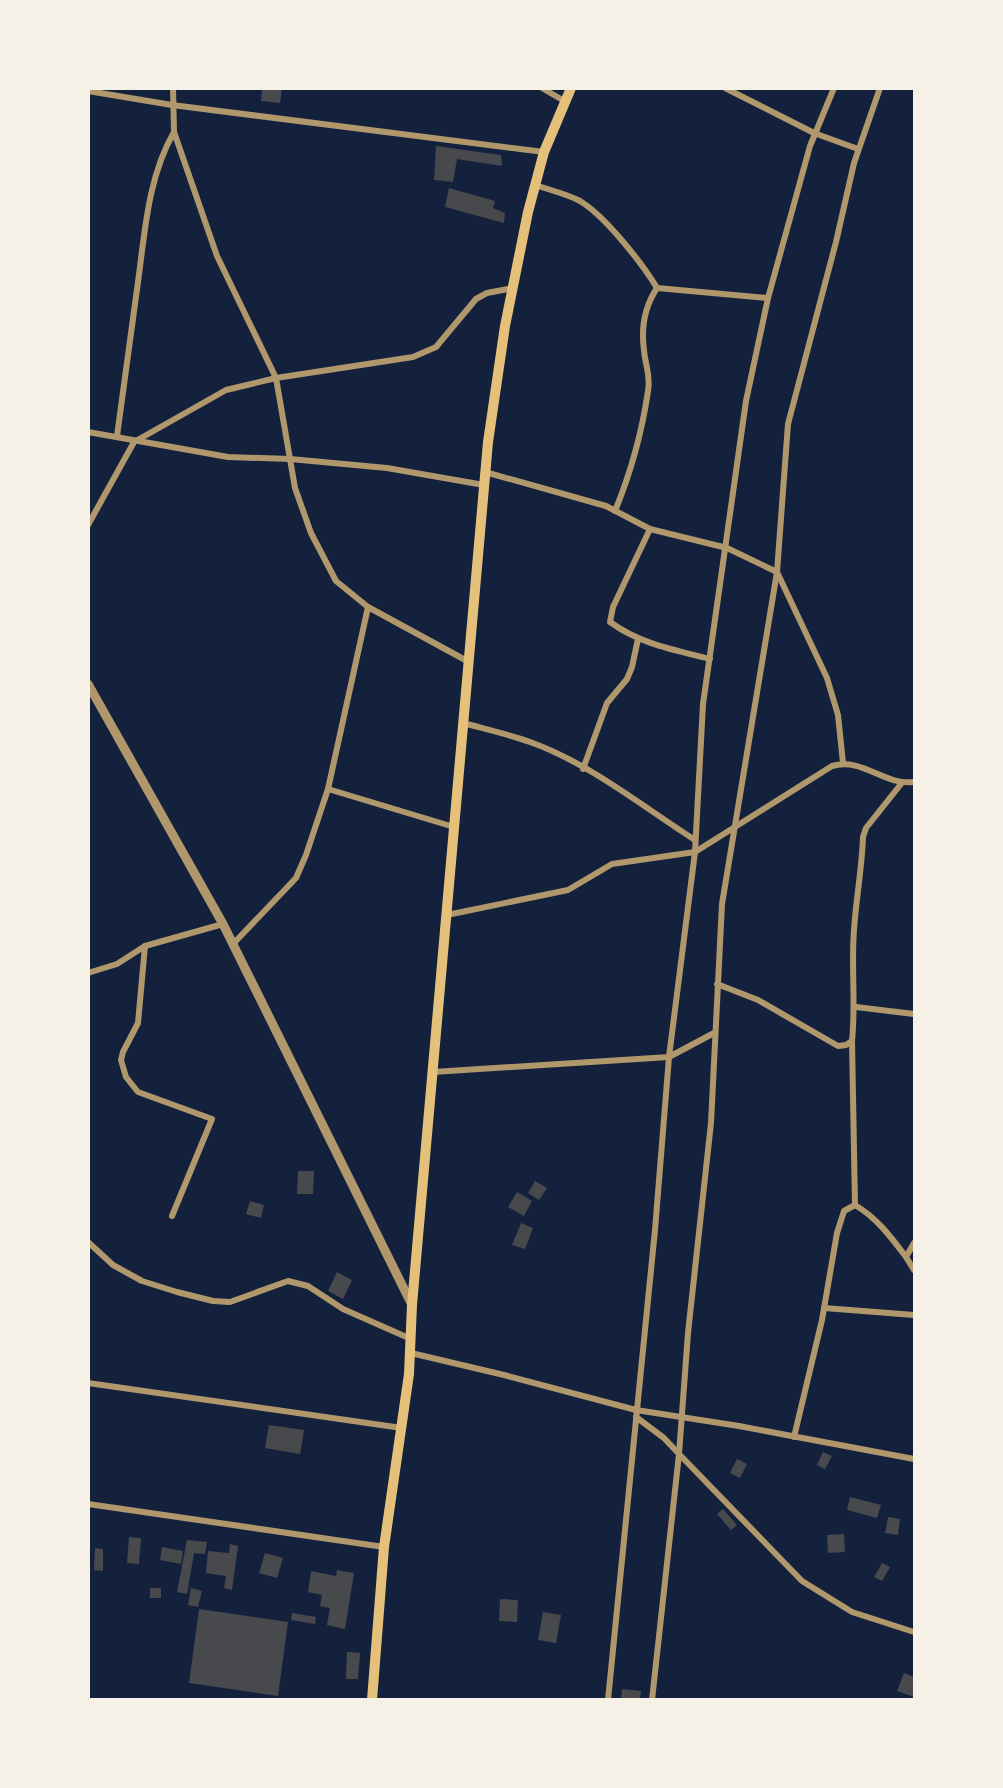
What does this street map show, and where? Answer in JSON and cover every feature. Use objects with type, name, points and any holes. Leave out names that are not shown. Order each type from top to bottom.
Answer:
[{"type":"main road","points":[[372,1700],[384,1547],[403,1428],[411,1353],[412,1305],[485,472],[513,288],[535,185],[544,152],[571,88]]},
{"type":"street","points":[[542,88],[566,102]]},
{"type":"street","points":[[725,88],[814,133],[858,149]]},
{"type":"street","points":[[608,1700],[669,1057],[695,852],[704,704],[746,401],[768,298],[814,133],[834,88]]},
{"type":"street","points":[[652,1700],[679,1454],[680,1416],[711,1123],[722,904],[732,829],[777,572],[788,424],[858,149],[880,88]]},
{"type":"street","points":[[171,90],[174,132],[217,256],[276,378],[295,488],[311,533],[336,580],[368,607],[469,663]]},
{"type":"street","points":[[88,91],[172,105],[544,152]]},
{"type":"street","points":[[117,436],[144,235],[154,178],[162,154],[174,132]]},
{"type":"street","points":[[535,185],[577,200],[597,214],[657,288],[768,298]]},
{"type":"street","points":[[88,525],[134,442],[226,390],[276,378],[413,357],[436,347],[476,299],[488,293],[513,288]]},
{"type":"street","points":[[615,511],[629,476],[639,439],[650,374],[644,351],[643,329],[648,305],[657,288]]},
{"type":"street","points":[[88,432],[228,457],[290,459],[387,468],[484,485]]},
{"type":"street","points":[[485,472],[615,511],[650,529],[727,548],[777,572],[827,678],[838,715],[843,763]]},
{"type":"street","points":[[650,529],[613,608],[610,622],[638,639],[710,659]]},
{"type":"street","points":[[232,944],[296,878],[328,789],[368,607]]},
{"type":"street","points":[[583,769],[607,704],[627,679],[638,639]]},
{"type":"street","points":[[88,684],[223,924],[412,1305]]},
{"type":"street","points":[[463,723],[529,741],[583,769],[695,840]]},
{"type":"street","points":[[447,915],[568,890],[612,864],[695,852],[832,766],[843,763],[858,764],[901,784],[915,782]]},
{"type":"street","points":[[855,1205],[852,1041],[856,1007],[852,970],[863,837],[866,828],[901,784]]},
{"type":"street","points":[[328,789],[454,827]]},
{"type":"street","points":[[88,973],[117,964],[145,945],[223,924]]},
{"type":"street","points":[[145,945],[138,1023],[121,1060],[126,1077],[138,1092],[212,1119],[172,1216]]},
{"type":"street","points":[[717,984],[758,1000],[838,1046],[852,1041]]},
{"type":"street","points":[[856,1007],[915,1014]]},
{"type":"street","points":[[433,1072],[669,1057],[714,1033]]},
{"type":"street","points":[[855,1205],[882,1226],[915,1270]]},
{"type":"street","points":[[794,1437],[824,1308],[841,1220],[844,1211],[855,1205]]},
{"type":"street","points":[[88,1242],[113,1265],[141,1281],[177,1292],[213,1301],[230,1302],[288,1281],[308,1286],[343,1309],[412,1339]]},
{"type":"street","points":[[906,1257],[915,1243]]},
{"type":"street","points":[[824,1308],[915,1315]]},
{"type":"street","points":[[411,1353],[504,1375],[636,1414],[680,1416],[915,1459]]},
{"type":"street","points":[[88,1383],[403,1428]]},
{"type":"street","points":[[636,1414],[664,1437],[802,1581],[852,1612],[915,1632]]},
{"type":"street","points":[[88,1504],[384,1547]]},
{"type":"building","points":[[262,88],[282,88],[280,103],[261,101]]},
{"type":"building","points":[[436,146],[501,155],[502,166],[457,159],[453,182],[434,180]]},
{"type":"building","points":[[449,188],[495,201],[493,208],[505,213],[504,223],[445,207]]},
{"type":"building","points":[[298,1171],[314,1171],[313,1194],[297,1194]]},
{"type":"building","points":[[535,1181],[547,1188],[539,1200],[528,1193]]},
{"type":"building","points":[[517,1192],[532,1201],[524,1216],[508,1207]]},
{"type":"building","points":[[250,1201],[264,1205],[261,1218],[246,1214]]},
{"type":"building","points":[[521,1223],[533,1228],[525,1249],[512,1245]]},
{"type":"building","points":[[337,1272],[352,1280],[343,1299],[328,1291]]},
{"type":"building","points":[[269,1425],[304,1430],[300,1454],[265,1448]]},
{"type":"building","points":[[823,1452],[832,1456],[825,1469],[817,1465]]},
{"type":"building","points":[[737,1459],[747,1464],[740,1478],[730,1473]]},
{"type":"building","points":[[850,1497],[881,1505],[877,1518],[847,1510]]},
{"type":"building","points":[[723,1509],[737,1525],[731,1530],[717,1514]]},
{"type":"building","points":[[888,1517],[900,1519],[898,1535],[885,1533]]},
{"type":"building","points":[[844,1534],[845,1552],[828,1553],[827,1535]]},
{"type":"building","points":[[129,1537],[141,1538],[139,1564],[127,1563]]},
{"type":"building","points":[[187,1540],[207,1542],[205,1554],[194,1553],[187,1594],[177,1592]]},
{"type":"building","points":[[230,1544],[238,1546],[232,1590],[224,1588],[226,1576],[206,1573],[208,1551],[229,1553]]},
{"type":"building","points":[[162,1547],[183,1551],[181,1564],[160,1560]]},
{"type":"building","points":[[95,1548],[103,1549],[103,1571],[94,1570]]},
{"type":"building","points":[[265,1553],[283,1558],[277,1578],[259,1573]]},
{"type":"building","points":[[882,1563],[890,1567],[882,1581],[874,1577]]},
{"type":"building","points":[[337,1570],[354,1573],[345,1629],[327,1625],[330,1608],[320,1606],[322,1595],[308,1592],[311,1571],[336,1576]]},
{"type":"building","points":[[150,1588],[161,1588],[161,1598],[150,1598]]},
{"type":"building","points":[[191,1588],[202,1591],[198,1607],[188,1605]]},
{"type":"building","points":[[500,1599],[518,1600],[517,1622],[499,1621]]},
{"type":"building","points":[[199,1609],[288,1622],[278,1696],[189,1683]]},
{"type":"building","points":[[543,1612],[561,1615],[556,1643],[538,1640]]},
{"type":"building","points":[[292,1613],[316,1617],[315,1624],[291,1620]]},
{"type":"building","points":[[347,1652],[360,1653],[358,1679],[346,1679]]},
{"type":"building","points":[[904,1673],[914,1677],[914,1697],[897,1691]]},
{"type":"building","points":[[622,1689],[641,1691],[640,1700],[621,1700]]}]
